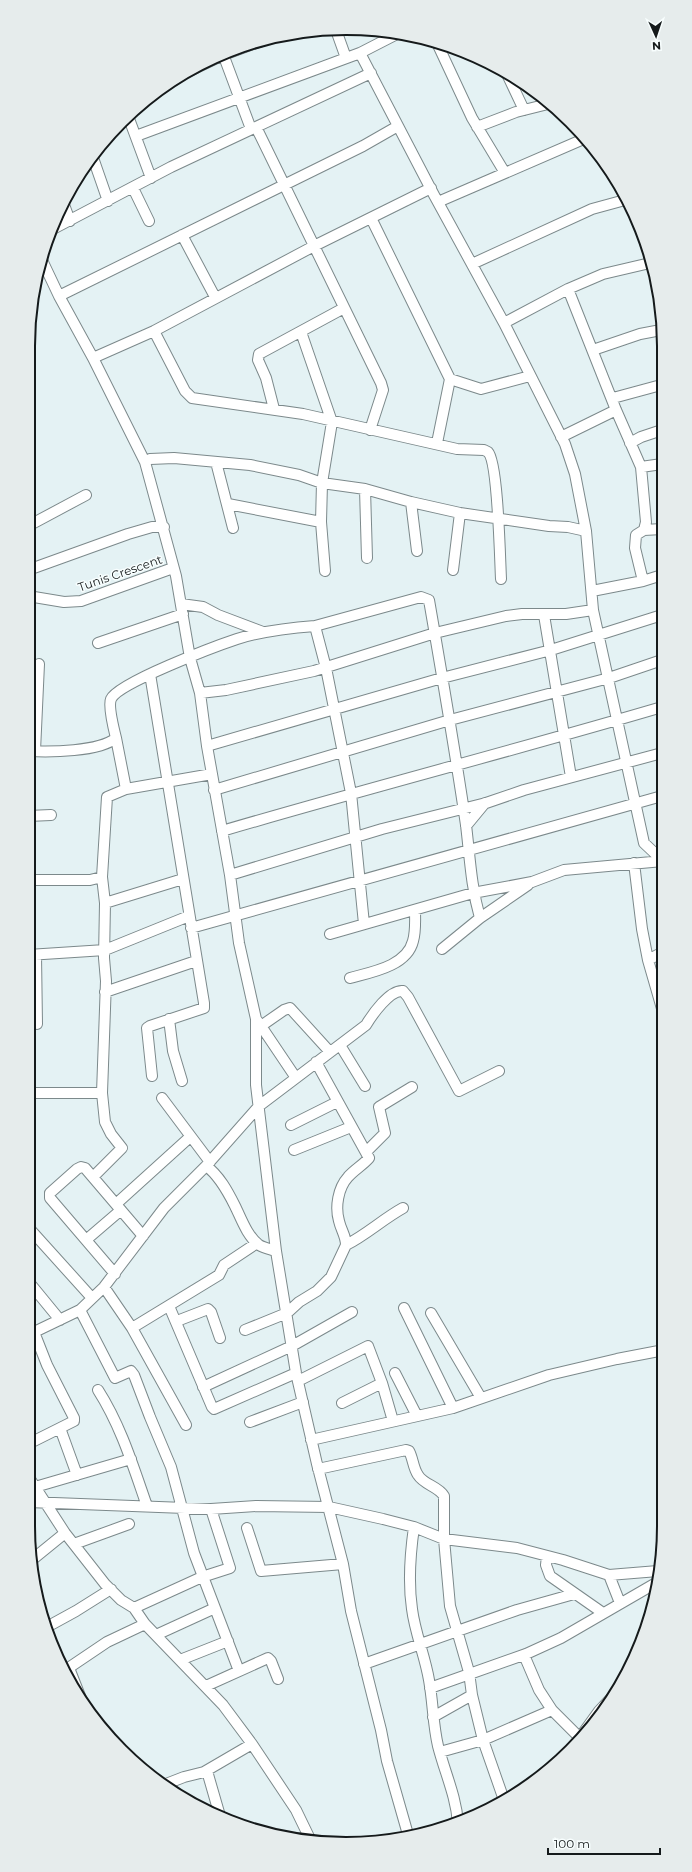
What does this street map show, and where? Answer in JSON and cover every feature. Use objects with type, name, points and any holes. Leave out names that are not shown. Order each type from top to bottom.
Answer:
[{"type":"street","points":[[338,35],[346,58]]},
{"type":"street","points":[[136,136],[346,58],[388,38]]},
{"type":"street","points":[[440,50],[477,127],[505,173]]},
{"type":"street","points":[[360,52],[430,188],[504,323],[561,437],[575,474],[586,531],[593,602],[628,762],[635,802],[644,843],[657,856]]},
{"type":"street","points":[[225,60],[239,98],[381,383],[383,390],[370,430]]},
{"type":"street","points":[[59,226],[134,188],[178,163],[371,73]]},
{"type":"street","points":[[511,82],[524,110]]},
{"type":"street","points":[[477,127],[524,110],[543,105]]},
{"type":"street","points":[[130,122],[151,178]]},
{"type":"street","points":[[59,296],[283,184],[364,146],[398,126]]},
{"type":"street","points":[[438,202],[580,141]]},
{"type":"street","points":[[95,163],[108,201]]},
{"type":"street","points":[[134,188],[149,221]]},
{"type":"street","points":[[94,358],[154,331],[215,297],[430,188]]},
{"type":"street","points":[[472,264],[592,209],[621,201]]},
{"type":"street","points":[[66,210],[70,221]]},
{"type":"street","points":[[371,218],[450,379],[437,443]]},
{"type":"street","points":[[182,235],[215,297]]},
{"type":"street","points":[[504,323],[568,289],[603,274],[645,264]]},
{"type":"street","points":[[46,268],[59,296],[94,358],[145,462],[157,510],[163,525],[173,568],[182,609],[190,658],[200,694],[214,790],[230,875],[239,943],[259,1022],[256,1085],[276,1251],[297,1377],[318,1469],[343,1564],[351,1611],[394,1793],[407,1831]]},
{"type":"street","points":[[568,289],[613,398],[616,410],[641,467],[646,522],[644,530]]},
{"type":"street","points":[[274,409],[266,378],[258,360],[259,354],[344,308]]},
{"type":"street","points":[[154,331],[185,391],[192,398],[274,409],[437,443],[457,449],[484,450],[490,455],[499,518],[501,578]]},
{"type":"street","points":[[593,350],[640,334],[656,331]]},
{"type":"street","points":[[301,332],[332,422],[322,482],[321,522],[325,571]]},
{"type":"street","points":[[450,379],[481,389],[530,376]]},
{"type":"street","points":[[613,398],[657,387]]},
{"type":"street","points":[[561,437],[616,410]]},
{"type":"street","points":[[630,443],[641,437],[657,432]]},
{"type":"street","points":[[145,462],[150,459],[174,458],[250,465],[299,475],[322,482],[365,489],[411,502],[460,513],[548,526],[568,527],[586,531]]},
{"type":"street","points":[[216,462],[233,528]]},
{"type":"street","points":[[641,467],[657,465]]},
{"type":"street","points":[[365,489],[367,558]]},
{"type":"street","points":[[35,522],[86,495]]},
{"type":"street","points":[[411,502],[417,551]]},
{"type":"street","points":[[228,504],[321,522]]},
{"type":"street","points":[[453,570],[460,513]]},
{"type":"street","points":[[35,567],[128,534],[163,525]]},
{"type":"street","points":[[643,580],[635,548],[636,535],[644,530],[657,530]]},
{"type":"street","name":"Tunis Crescent","points":[[35,597],[64,602],[81,601],[173,568]]},
{"type":"street","points":[[200,694],[226,690],[326,668],[435,633],[506,616],[522,614],[544,615],[593,602],[643,580],[657,576]]},
{"type":"street","points":[[126,788],[110,707],[110,700],[120,689],[150,674],[236,639],[263,632],[315,626],[421,597],[429,600],[457,765],[466,826],[473,894],[480,918]]},
{"type":"street","points":[[98,644],[182,609],[203,607],[218,615],[263,632]]},
{"type":"street","points":[[544,615],[571,777]]},
{"type":"street","points":[[207,746],[442,678],[551,650],[657,617]]},
{"type":"street","points":[[315,626],[326,668],[351,793],[364,924]]},
{"type":"street","points":[[214,790],[450,720],[609,678],[657,662]]},
{"type":"street","points":[[35,714],[39,664]]},
{"type":"street","points":[[150,674],[204,1008],[169,1019],[148,1028],[152,1076]]},
{"type":"street","points":[[222,831],[351,793],[457,765],[657,709]]},
{"type":"street","points":[[35,751],[87,748],[102,745],[116,738]]},
{"type":"street","points":[[230,875],[355,837],[486,803],[571,777],[657,754]]},
{"type":"street","points":[[94,1176],[122,1148],[111,1134],[106,1122],[102,1094],[105,992],[105,903],[102,877],[107,797],[126,788],[212,774]]},
{"type":"street","points":[[191,928],[360,879],[657,797]]},
{"type":"street","points":[[466,826],[486,803]]},
{"type":"street","points":[[35,816],[51,815]]},
{"type":"street","points":[[330,934],[473,894],[532,882],[564,870],[657,861]]},
{"type":"street","points":[[634,863],[639,913],[648,960],[657,991]]},
{"type":"street","points":[[35,880],[90,880],[102,877]]},
{"type":"street","points":[[105,903],[183,879]]},
{"type":"street","points":[[442,949],[480,918],[532,882]]},
{"type":"street","points":[[350,978],[396,962],[408,953],[414,940],[415,910]]},
{"type":"street","points":[[35,955],[105,950],[189,916]]},
{"type":"street","points":[[648,960],[657,955]]},
{"type":"street","points":[[105,992],[196,961]]},
{"type":"street","points":[[35,1331],[80,1310],[115,1274],[164,1208],[208,1164],[259,1106],[366,1025],[373,1014],[393,992],[403,990],[459,1091],[499,1071]]},
{"type":"street","points":[[35,996],[37,1024]]},
{"type":"street","points":[[259,1022],[290,1008],[330,1052]]},
{"type":"street","points":[[169,1019],[173,1051],[182,1080]]},
{"type":"street","points":[[259,1022],[296,1078]]},
{"type":"street","points":[[340,1045],[365,1086]]},
{"type":"street","points":[[245,1330],[287,1313],[299,1302],[317,1291],[331,1277],[346,1245],[346,1239],[339,1220],[337,1200],[348,1176],[369,1158],[316,1062]]},
{"type":"street","points":[[366,1152],[385,1133],[379,1107],[412,1088]]},
{"type":"street","points":[[35,1093],[102,1094]]},
{"type":"street","points":[[162,1098],[224,1187],[257,1244],[276,1251]]},
{"type":"street","points":[[290,1125],[337,1102]]},
{"type":"street","points":[[294,1150],[351,1127]]},
{"type":"street","points":[[86,1240],[190,1137]]},
{"type":"street","points":[[115,1274],[50,1198],[50,1193],[82,1167],[86,1168],[143,1236]]},
{"type":"street","points":[[346,1245],[403,1208]]},
{"type":"street","points":[[35,1235],[92,1298]]},
{"type":"street","points":[[132,1328],[219,1274],[224,1264],[257,1244]]},
{"type":"street","points":[[104,1287],[132,1328],[186,1425]]},
{"type":"street","points":[[35,1290],[60,1320]]},
{"type":"street","points":[[169,1306],[203,1387],[214,1409],[297,1377],[368,1346],[382,1383],[393,1421]]},
{"type":"street","points":[[404,1308],[453,1408]]},
{"type":"street","points":[[177,1322],[208,1309],[220,1338]]},
{"type":"street","points":[[80,1310],[115,1378],[133,1372],[171,1467],[194,1554],[239,1671]]},
{"type":"street","points":[[203,1387],[292,1346],[352,1312]]},
{"type":"street","points":[[431,1314],[481,1398]]},
{"type":"street","points":[[35,1341],[74,1418],[74,1421],[35,1440]]},
{"type":"street","points":[[311,1440],[453,1408],[549,1375],[657,1351]]},
{"type":"street","points":[[395,1373],[417,1416]]},
{"type":"street","points":[[342,1403],[382,1383]]},
{"type":"street","points":[[98,1390],[111,1410],[131,1459],[147,1506]]},
{"type":"street","points":[[250,1422],[303,1402]]},
{"type":"street","points":[[60,1428],[77,1475]]},
{"type":"street","points":[[318,1469],[406,1450],[409,1451],[417,1475],[440,1490],[444,1496],[444,1538],[450,1606],[456,1632],[469,1672],[472,1695],[483,1740],[502,1795]]},
{"type":"street","points":[[131,1459],[35,1488],[65,1533],[111,1589],[121,1600],[134,1608],[145,1624],[223,1705],[252,1744],[296,1810],[308,1834]]},
{"type":"street","points":[[35,1502],[211,1509],[256,1506],[329,1507],[414,1527],[444,1538],[517,1548],[594,1569],[609,1575],[653,1571]]},
{"type":"street","points":[[134,1608],[202,1577],[230,1568],[211,1509]]},
{"type":"street","points":[[74,1544],[129,1524]]},
{"type":"street","points":[[414,1527],[411,1551],[410,1581],[412,1610],[430,1688],[432,1717],[440,1752],[456,1803],[457,1816]]},
{"type":"street","points":[[247,1528],[261,1571],[343,1564]]},
{"type":"street","points":[[37,1556],[65,1533]]},
{"type":"street","points":[[547,1556],[546,1565],[550,1576],[603,1613]]},
{"type":"street","points":[[609,1575],[620,1603]]},
{"type":"street","points":[[430,1688],[469,1672],[524,1654],[561,1638],[651,1586]]},
{"type":"street","points":[[52,1624],[111,1589]]},
{"type":"street","points":[[364,1664],[517,1610],[574,1594]]},
{"type":"street","points":[[156,1635],[215,1608]]},
{"type":"street","points":[[69,1668],[107,1642],[145,1624]]},
{"type":"street","points":[[180,1660],[228,1641]]},
{"type":"street","points":[[524,1654],[539,1690],[552,1710],[577,1734]]},
{"type":"street","points":[[206,1686],[268,1658],[271,1661],[278,1679]]},
{"type":"street","points":[[432,1717],[472,1695]]},
{"type":"street","points":[[440,1752],[483,1740],[552,1710]]},
{"type":"street","points":[[170,1783],[207,1771],[252,1744]]},
{"type":"street","points":[[207,1771],[218,1809]]}]
